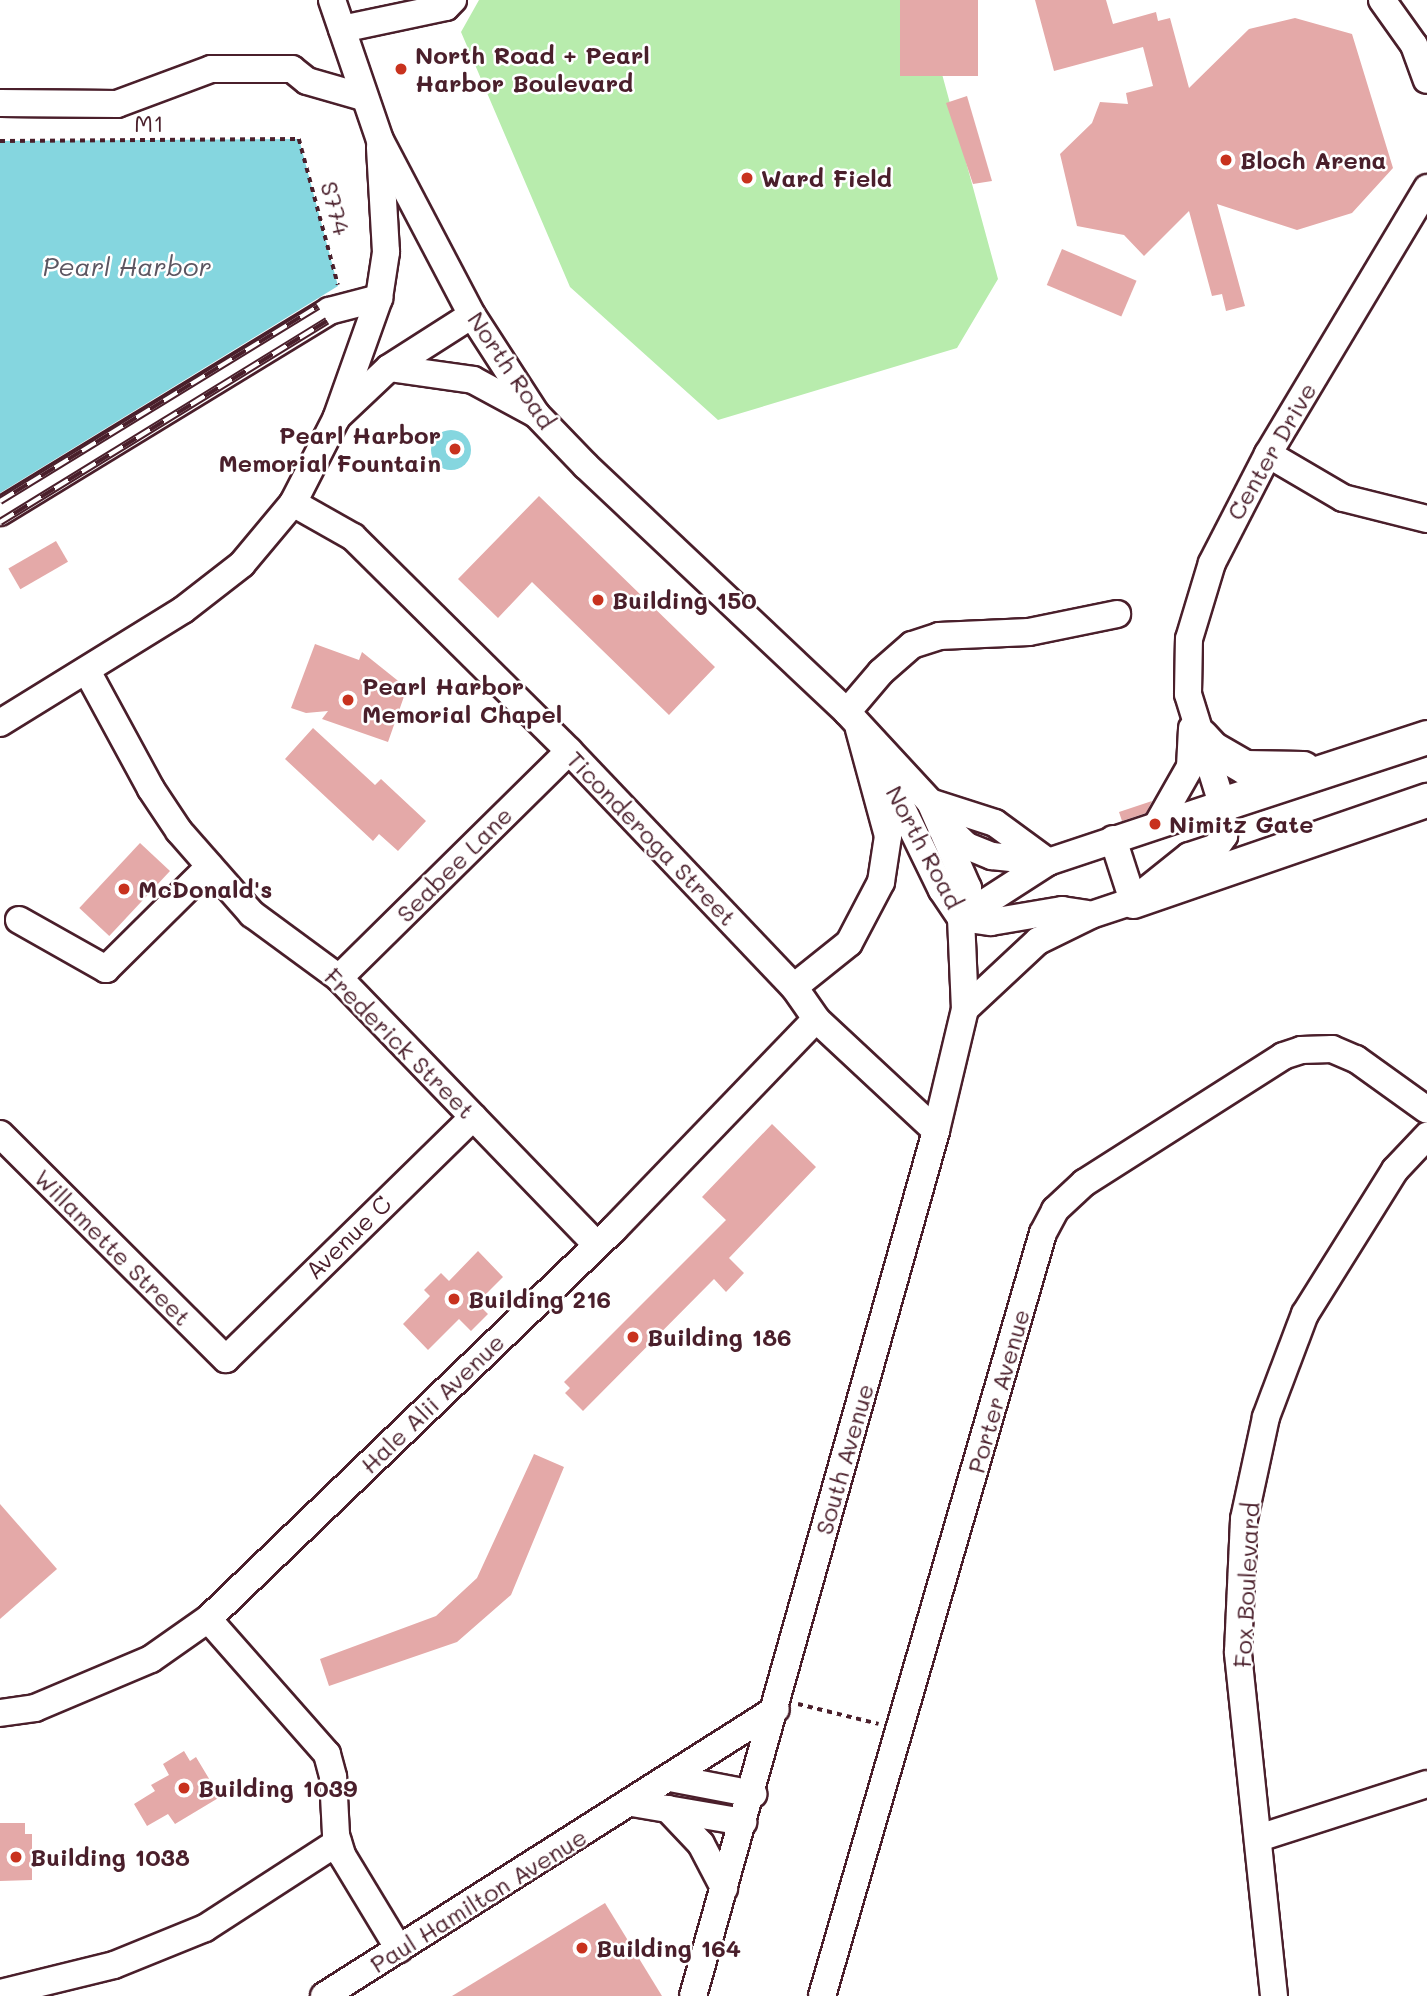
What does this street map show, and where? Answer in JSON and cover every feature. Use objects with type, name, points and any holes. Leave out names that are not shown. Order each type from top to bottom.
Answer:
[{"type":"main road","points":[[1197,722],[1212,748],[1245,767],[1334,768]]},
{"type":"main road","points":[[1222,804],[1427,737]]},
{"type":"main road","points":[[1133,901],[1427,800]]},
{"type":"street","name":"North Road","points":[[332,0],[363,97],[380,140],[472,314],[536,414],[853,718],[936,812],[968,888],[961,918]]},
{"type":"street","points":[[342,29],[446,7],[453,0]]},
{"type":"street","points":[[1382,0],[1414,45],[1427,80]]},
{"type":"street","points":[[0,103],[117,104],[211,69],[292,69],[307,81],[363,97]]},
{"type":"street","points":[[0,723],[183,610],[242,564],[293,503],[336,419],[379,298],[386,252],[380,140]]},
{"type":"street","name":"Center Drive","points":[[1197,722],[1188,694],[1189,639],[1201,597],[1226,530],[1268,454],[1427,188]]},
{"type":"street","points":[[0,512],[329,311],[379,298]]},
{"type":"street","points":[[336,419],[389,368],[472,314]]},
{"type":"street","points":[[389,368],[473,380],[536,414]]},
{"type":"street","points":[[1268,454],[1343,498],[1425,510]]},
{"type":"street","name":"Ticonderoga Street","points":[[293,503],[353,537],[569,751],[794,987],[816,1020],[936,1131]]},
{"type":"street","points":[[794,987],[849,943],[881,882],[888,836],[853,718],[881,671],[912,645],[939,636],[1029,632],[1117,614]]},
{"type":"street","name":"Frederick Street","points":[[87,671],[150,789],[210,866],[252,914],[339,978],[597,1245]]},
{"type":"street","name":"North Road","points":[[853,718],[906,810],[942,890],[961,918]]},
{"type":"street","points":[[965,1009],[1019,954],[1091,915],[1133,901],[1189,856],[1216,847],[1224,836],[1222,804],[1197,722]]},
{"type":"street","points":[[1157,825],[1190,767],[1197,722]]},
{"type":"street","name":"Seabee Lane","points":[[339,978],[569,751]]},
{"type":"street","points":[[961,918],[1048,862],[1222,804]]},
{"type":"street","points":[[936,812],[967,846],[992,856],[1048,862]]},
{"type":"street","points":[[1113,839],[1133,901]]},
{"type":"street","points":[[19,920],[106,969],[210,866]]},
{"type":"street","points":[[961,918],[991,922],[1062,910],[1091,915]]},
{"type":"street","name":"South Avenue","points":[[693,1996],[778,1704],[936,1131],[965,1009],[961,918]]},
{"type":"street","name":"Hale Alii Avenue","points":[[0,1713],[35,1708],[151,1659],[208,1619],[597,1245],[816,1020]]},
{"type":"street","name":"Porter Avenue","points":[[822,1996],[1043,1234],[1063,1200],[1283,1056],[1301,1050],[1332,1049],[1356,1059],[1427,1110]]},
{"type":"street","name":"Avenue C","points":[[226,1359],[473,1116]]},
{"type":"street","name":"Willamette Street","points":[[0,1134],[226,1359]]},
{"type":"street","name":"Fox Boulevard","points":[[1274,1996],[1238,1651],[1244,1519],[1266,1417],[1305,1314],[1395,1170],[1427,1136]]},
{"type":"street","points":[[208,1619],[327,1754],[338,1842],[398,1949]]},
{"type":"street","name":"Paul Hamilton Avenue","points":[[324,1996],[632,1803],[778,1704]]},
{"type":"street","points":[[670,1778],[752,1794]]},
{"type":"street","points":[[1259,1838],[1427,1784]]},
{"type":"street","points":[[632,1803],[743,1822]]},
{"type":"street","points":[[668,1809],[701,1844],[724,1888]]},
{"type":"street","points":[[0,1993],[114,1965],[205,1928],[338,1842]]},
{"type":"path","name":"M1","points":[[0,142],[299,139]]},
{"type":"path","name":"S774","points":[[299,139],[338,286]]},
{"type":"path","points":[[778,1704],[900,1729]]},
{"type":"green space","name":"Ward Field","points":[[479,0],[900,0],[906,76],[942,74],[998,279],[957,348],[718,420],[570,287],[461,32]]},
{"type":"water","name":"Pearl Harbor","points":[[299,139],[338,286],[0,493],[0,141]]},
{"type":"water","name":"Pearl Harbor Memorial Fountain","points":[[451,430],[465,436],[471,450],[465,464],[451,470],[437,464],[431,450],[437,436]]},
{"type":"building","points":[[900,0],[978,0],[978,76],[900,76]]},
{"type":"building","name":"Bloch Arena","points":[[1035,0],[1106,0],[1113,24],[1156,12],[1158,21],[1170,18],[1189,88],[1249,29],[1295,18],[1352,34],[1393,168],[1352,213],[1297,230],[1217,204],[1245,306],[1226,311],[1222,294],[1212,296],[1189,211],[1144,256],[1124,235],[1077,226],[1060,154],[1092,123],[1100,102],[1128,104],[1126,93],[1153,86],[1143,47],[1054,71]]},
{"type":"building","points":[[967,96],[992,181],[973,184],[946,103]]},
{"type":"building","points":[[1062,249],[1137,281],[1121,317],[1047,285]]},
{"type":"building","name":"Building 150","points":[[539,496],[715,667],[669,715],[532,582],[498,618],[458,579]]},
{"type":"building","points":[[56,541],[68,562],[20,589],[8,568]]},
{"type":"building","name":"Pearl Harbor Memorial Chapel","points":[[315,644],[359,660],[362,652],[407,688],[388,742],[322,719],[328,711],[306,713],[291,708]]},
{"type":"building","points":[[313,728],[375,785],[381,779],[426,821],[398,851],[379,834],[373,841],[285,759]]},
{"type":"building","points":[[1152,801],[1146,813],[1122,821],[1119,812]]},
{"type":"building","name":"McDonald's","points":[[140,843],[170,871],[109,936],[79,908]]},
{"type":"building","points":[[772,1124],[816,1167],[729,1258],[744,1273],[726,1292],[714,1279],[583,1411],[565,1393],[570,1388],[564,1382],[726,1220],[702,1197]]},
{"type":"building","name":"Building 216","points":[[478,1251],[503,1277],[477,1303],[488,1314],[471,1331],[459,1319],[428,1350],[403,1324],[430,1296],[424,1290],[441,1273],[449,1281]]},
{"type":"building","points":[[534,1454],[564,1467],[511,1595],[457,1642],[329,1686],[320,1659],[436,1616],[477,1578]]},
{"type":"building","points":[[0,1504],[57,1569],[0,1619]]},
{"type":"building","name":"Building 1039","points":[[184,1751],[190,1761],[196,1757],[220,1797],[175,1824],[168,1814],[147,1826],[134,1804],[155,1791],[151,1785],[169,1775],[163,1764]]},
{"type":"building","name":"Building 1038","points":[[0,1823],[25,1823],[25,1834],[32,1834],[32,1880],[0,1881]]},
{"type":"building","name":"Building 164","points":[[605,1903],[662,1996],[452,1996]]},
{"type":"railway","points":[[0,501],[318,306]]},
{"type":"railway","points":[[0,522],[327,321]]},
{"type":"place","name":"North Road + Pearl Harbor Boulevard","points":[[401,69]]},
{"type":"place","name":"Bloch Arena","points":[[1226,160]]},
{"type":"place","name":"Ward Field","points":[[747,178]]},
{"type":"place","name":"Pearl Harbor Memorial Fountain","points":[[455,449]]},
{"type":"place","name":"Building 150","points":[[598,600]]},
{"type":"place","name":"Pearl Harbor Memorial Chapel","points":[[348,700]]},
{"type":"place","name":"Nimitz Gate","points":[[1155,824]]},
{"type":"place","name":"McDonald's","points":[[124,889]]},
{"type":"place","name":"Building 216","points":[[454,1299]]},
{"type":"place","name":"Building 186","points":[[633,1337]]},
{"type":"place","name":"Building 1039","points":[[184,1788]]},
{"type":"place","name":"Building 1038","points":[[16,1857]]},
{"type":"place","name":"Building 164","points":[[582,1948]]}]
